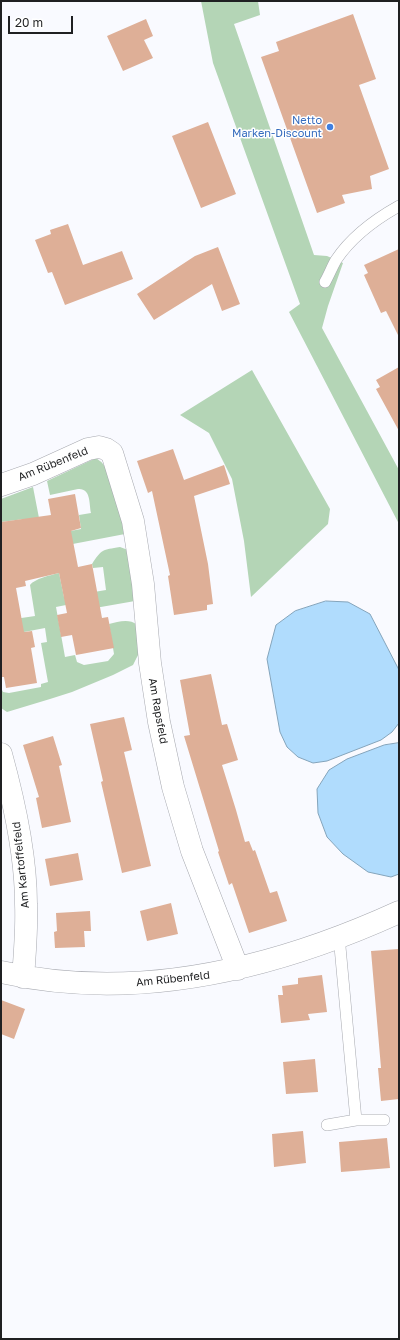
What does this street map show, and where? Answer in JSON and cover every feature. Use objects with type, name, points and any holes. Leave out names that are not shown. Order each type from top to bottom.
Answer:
[{"type":"street","name":"Am Rübenfeld","points":[[1,485],[33,474],[88,449],[99,447],[106,449]]},
{"type":"street","name":"Am Rapsfeld","points":[[106,449],[112,453],[115,461],[132,521],[143,584],[150,663],[159,722],[173,787],[192,851],[238,969]]},
{"type":"street","name":"Am Kartoffelfeld","points":[[1,754],[11,790],[21,846],[26,903],[23,977]]},
{"type":"street","name":"Am Rübenfeld","points":[[1,972],[23,977],[78,984],[114,984],[179,980],[238,969],[307,948],[399,912]]},
{"type":"lane","points":[[325,282],[335,261],[351,240],[370,224],[399,206]]},
{"type":"lane","points":[[339,936],[356,1120]]},
{"type":"lane","points":[[327,1125],[356,1120],[384,1120]]},
{"type":"green space","points":[[201,1],[258,1],[260,15],[234,24],[314,255],[327,256],[343,263],[322,328],[399,470],[399,524],[289,312],[300,304],[213,63]]},
{"type":"green space","points":[[252,370],[330,509],[328,524],[251,597],[244,541],[232,479],[209,433],[180,415]]},
{"type":"green space","points":[[96,458],[107,470],[125,534],[57,547],[55,534],[81,529],[79,515],[91,513],[89,497],[82,489],[50,495],[47,481]]},
{"type":"green space","points":[[33,487],[45,549],[30,552],[24,519],[1,522],[1,499]]},
{"type":"green space","points":[[120,547],[128,550],[135,601],[78,611],[66,605],[56,607],[65,657],[75,655],[77,662],[84,665],[108,661],[114,654],[109,624],[127,621],[137,625],[139,653],[133,665],[72,692],[7,712],[1,708],[1,688],[3,692],[9,693],[41,687],[41,684],[48,682],[41,643],[47,642],[45,628],[3,636],[1,621],[35,616],[30,585],[47,576],[59,573],[64,597],[106,590],[103,567],[93,568],[92,564],[98,555],[103,551]]},
{"type":"water","points":[[326,601],[348,602],[370,614],[399,670],[399,723],[392,732],[381,740],[327,761],[313,763],[298,757],[287,747],[280,732],[267,659],[276,625],[295,611]]},
{"type":"water","points":[[399,743],[399,874],[391,877],[368,872],[343,854],[327,837],[318,813],[317,789],[329,770],[347,759],[384,745]]},
{"type":"building","name":"Netto Marken-Discount","points":[[353,14],[376,79],[359,85],[389,169],[370,176],[372,189],[342,195],[345,203],[317,213],[261,57],[279,51],[276,42]]},
{"type":"building","points":[[146,19],[153,36],[144,40],[153,58],[123,71],[107,36]]},
{"type":"building","points":[[208,122],[236,194],[201,208],[172,136]]},
{"type":"building","points":[[68,224],[83,265],[122,251],[133,279],[65,305],[52,272],[48,273],[35,240],[51,234],[50,230]]},
{"type":"building","points":[[218,247],[240,304],[222,311],[212,284],[154,320],[137,294],[195,256]]},
{"type":"building","points":[[399,249],[399,337],[386,311],[381,313],[364,275],[368,273],[364,265]]},
{"type":"building","points":[[399,367],[399,431],[376,389],[380,387],[376,380]]},
{"type":"building","points":[[173,449],[184,480],[224,465],[230,484],[194,496],[208,564],[213,604],[207,605],[207,610],[174,615],[168,576],[170,575],[152,491],[148,493],[137,461]]},
{"type":"building","points":[[75,494],[81,528],[71,531],[78,567],[92,564],[102,618],[108,617],[114,648],[76,655],[72,635],[61,637],[57,615],[67,613],[59,573],[25,581],[26,586],[16,588],[24,632],[32,631],[35,647],[31,648],[37,683],[6,688],[4,677],[1,677],[1,522],[51,515],[48,499]]},
{"type":"building","points":[[211,674],[222,725],[227,724],[238,760],[222,765],[245,842],[249,841],[253,851],[255,850],[270,893],[277,891],[287,921],[249,933],[232,883],[229,885],[218,852],[219,851],[184,736],[190,735],[180,680]]},
{"type":"building","points":[[124,717],[132,750],[124,752],[151,866],[122,873],[101,782],[103,781],[90,724]]},
{"type":"building","points":[[53,736],[62,765],[59,766],[71,822],[42,828],[36,798],[39,797],[23,745]]},
{"type":"building","points":[[78,853],[83,880],[50,886],[45,859]]},
{"type":"building","points":[[171,903],[178,934],[147,941],[140,911]]},
{"type":"building","points":[[90,911],[91,931],[84,931],[85,947],[55,948],[54,932],[57,931],[56,913]]},
{"type":"building","points":[[399,949],[399,1099],[381,1101],[378,1068],[381,1068],[371,951]]},
{"type":"building","points":[[322,975],[327,1012],[308,1014],[310,1020],[281,1023],[278,995],[283,995],[282,986],[298,984],[298,978]]},
{"type":"building","points":[[1,1000],[25,1009],[14,1039],[1,1034]]},
{"type":"building","points":[[315,1059],[318,1092],[286,1094],[283,1062]]},
{"type":"building","points":[[303,1131],[306,1163],[274,1167],[272,1134]]},
{"type":"building","points":[[387,1138],[390,1168],[341,1172],[339,1142]]},
{"type":"place","name":"Netto Marken-Discount","points":[[330,127]]}]
